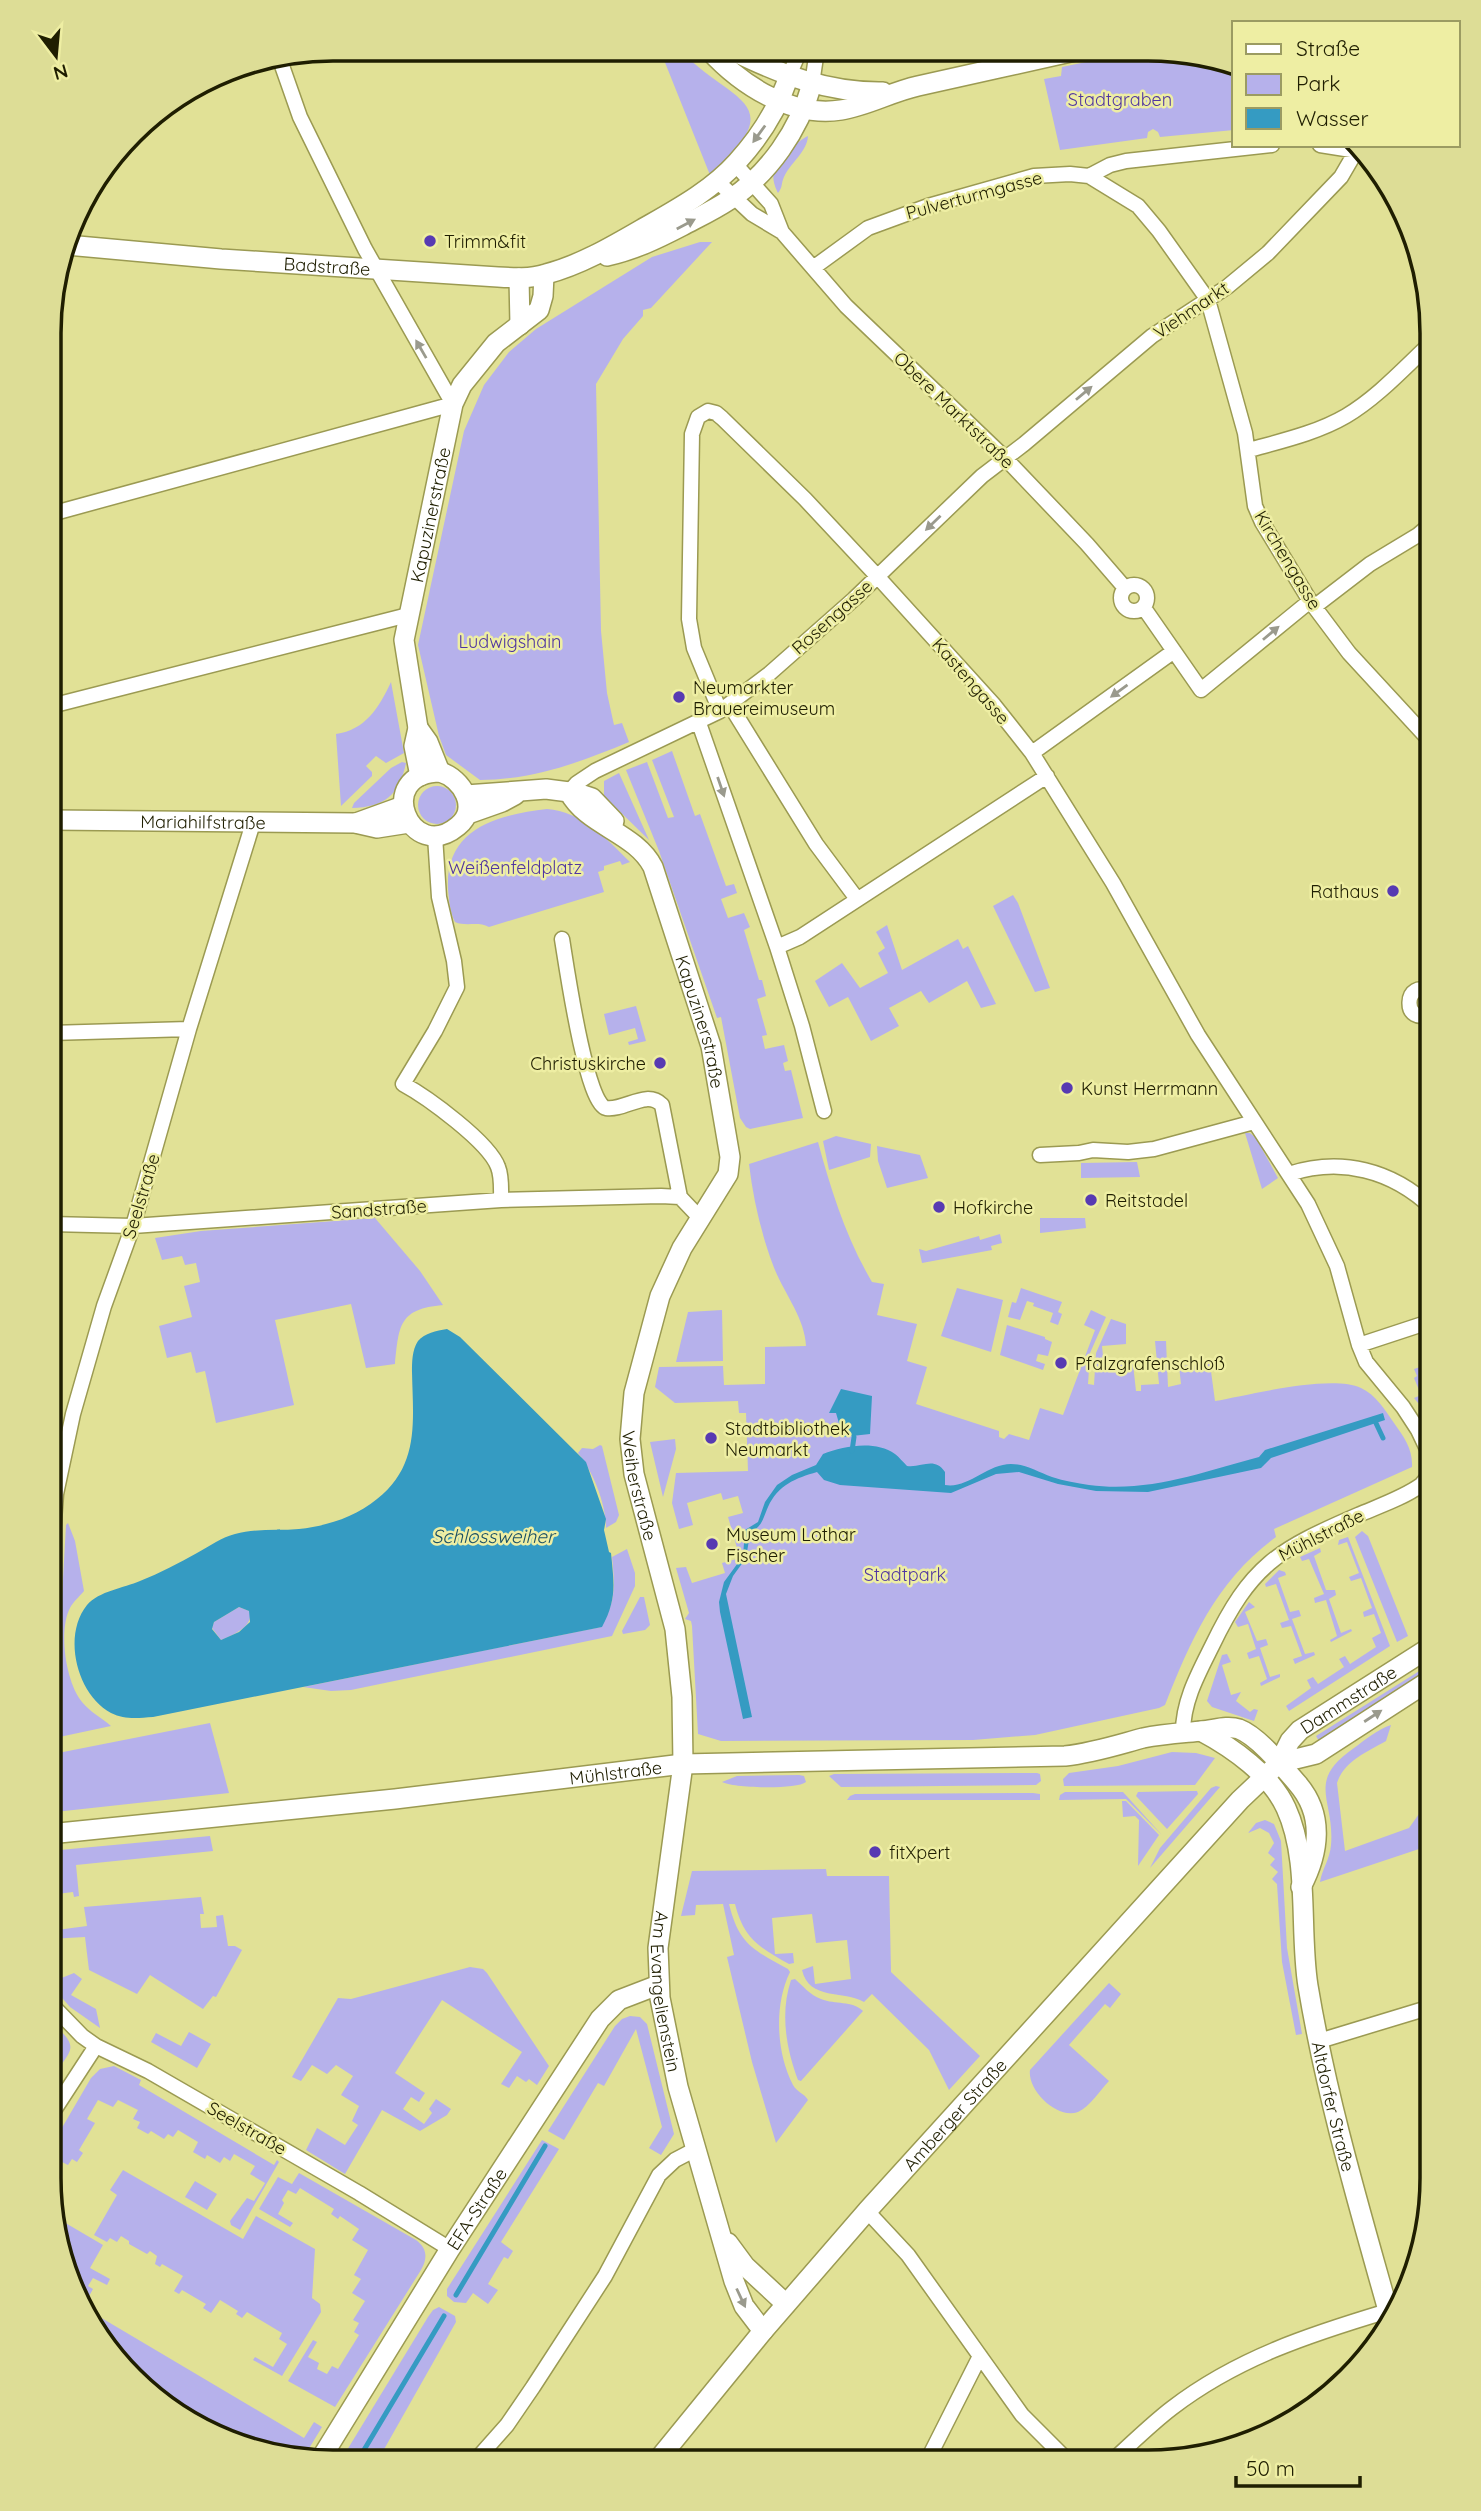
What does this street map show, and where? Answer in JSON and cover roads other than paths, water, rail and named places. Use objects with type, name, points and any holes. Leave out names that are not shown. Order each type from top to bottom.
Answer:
[{"type":"street","points":[[720,61],[735,76],[780,102],[825,112],[841,110],[898,91],[1031,61]]},
{"type":"street","points":[[756,61],[812,84],[860,92],[898,91]]},
{"type":"street","points":[[789,76],[795,61]]},
{"type":"street","points":[[812,84],[815,61]]},
{"type":"street","points":[[61,511],[453,404],[376,269],[306,131],[282,66]]},
{"type":"street","name":"Badstraße","points":[[586,260],[664,217],[717,181],[735,164],[764,127],[780,102],[789,76]]},
{"type":"street","name":"Badstraße","points":[[76,246],[195,257],[519,278],[544,275],[586,260],[637,248],[733,197],[752,181],[783,146],[804,108],[812,84]]},
{"type":"street","name":"Pulverturmgasse","points":[[813,268],[862,232],[882,222],[1013,181],[1055,174],[1089,176],[1110,165],[1126,161],[1254,147]]},
{"type":"street","name":"Viehmarkt","points":[[1005,458],[1152,336],[1239,278],[1292,230],[1341,177],[1355,157]]},
{"type":"street","name":"Obere Marktstraße","points":[[735,164],[774,209],[782,232]]},
{"type":"street","points":[[1089,176],[1122,195],[1147,216],[1208,300]]},
{"type":"street","name":"Obere Marktstraße","points":[[717,181],[759,219],[782,232],[865,325],[1005,458],[1087,544],[1125,588],[1120,600],[1124,608],[1136,612],[1143,608],[1201,690],[1312,604]]},
{"type":"street","name":"Kapuzinerstraße","points":[[420,776],[414,746],[418,728],[404,640],[453,404],[462,385],[482,359],[496,344],[539,310],[544,275]]},
{"type":"street","points":[[519,278],[520,325]]},
{"type":"street","name":"Kirchengasse","points":[[1208,300],[1249,450],[1257,511],[1312,604],[1349,653],[1420,730]]},
{"type":"street","points":[[1249,450],[1314,430],[1345,417],[1388,384],[1420,353]]},
{"type":"street","name":"Kastengasse","points":[[725,708],[694,648],[689,619],[692,434],[698,417],[708,411],[722,418],[798,491],[994,705],[1032,753],[1113,883],[1176,999],[1289,1174],[1328,1242],[1343,1284],[1359,1345],[1370,1369],[1394,1396],[1420,1434]]},
{"type":"street","name":"Rosengasse","points":[[569,792],[576,783],[595,771],[699,723],[725,708],[810,638],[982,476],[1005,458]]},
{"type":"street","points":[[1312,604],[1420,533]]},
{"type":"street","points":[[61,703],[408,615]]},
{"type":"street","points":[[1032,753],[1174,651]]},
{"type":"street","points":[[725,708],[816,844],[857,899]]},
{"type":"street","points":[[699,723],[777,947],[802,1026],[824,1111]]},
{"type":"street","name":"Kapuzinerstraße","points":[[418,728],[427,738],[440,772]]},
{"type":"street","points":[[440,772],[453,779],[467,805],[455,829],[435,836],[421,833],[406,815],[406,789],[420,776],[440,772]]},
{"type":"street","points":[[777,947],[800,937],[1047,776]]},
{"type":"street","points":[[467,805],[502,802],[520,792],[546,789],[569,792]]},
{"type":"street","name":"Kapuzinerstraße","points":[[569,792],[578,805],[623,835],[646,856],[653,867],[713,1054],[730,1164],[728,1174],[700,1218]]},
{"type":"street","name":"Mariahilfstraße","points":[[61,820],[355,823],[406,815]]},
{"type":"street","name":"Seelstraße","points":[[61,1473],[68,1435],[104,1306],[133,1226],[189,1029],[253,823]]},
{"type":"street","points":[[435,836],[439,897],[454,961],[457,987],[435,1031],[403,1084],[443,1111],[491,1154],[499,1170],[501,1200]]},
{"type":"street","points":[[562,939],[585,1065],[596,1099],[600,1105],[607,1108],[648,1098],[657,1100],[662,1105],[680,1197],[700,1218]]},
{"type":"street","points":[[1420,990],[1409,999],[1409,1007],[1420,1016]]},
{"type":"street","points":[[61,1033],[189,1029]]},
{"type":"street","points":[[1040,1155],[1093,1150],[1128,1152],[1154,1149],[1254,1122]]},
{"type":"street","points":[[1289,1174],[1316,1166],[1356,1168],[1380,1174],[1401,1184],[1420,1199]]},
{"type":"street","name":"Sandstraße","points":[[61,1224],[133,1226],[501,1200],[680,1197]]},
{"type":"street","name":"Weiherstraße","points":[[683,1764],[682,1697],[675,1629],[634,1474],[630,1429],[634,1393],[656,1307],[674,1264],[700,1218]]},
{"type":"street","points":[[1359,1345],[1420,1325]]},
{"type":"street","name":"Mühlstraße","points":[[1192,1732],[1186,1707],[1224,1621],[1252,1578],[1289,1548],[1420,1486]]},
{"type":"street","name":"Dammstraße","points":[[1264,1777],[1279,1763],[1290,1741],[1300,1730],[1420,1654]]},
{"type":"street","name":"Dammstraße","points":[[1279,1763],[1316,1754],[1420,1687]]},
{"type":"street","name":"Mühlstraße","points":[[61,1834],[395,1799],[683,1764],[1065,1756],[1091,1753],[1145,1738],[1229,1728],[1241,1730],[1279,1763]]},
{"type":"street","points":[[1192,1732],[1227,1746],[1264,1777]]},
{"type":"street","name":"Altdorfer Straße","points":[[1279,1763],[1311,1805],[1317,1829],[1312,1865],[1301,1887]]},
{"type":"street","name":"Am Evangelienstein","points":[[683,1764],[658,1948],[658,1985],[669,2045],[713,2214],[741,2298],[763,2331]]},
{"type":"street","name":"Altdorfer Straße","points":[[1264,1777],[1277,1792],[1288,1812],[1295,1836],[1305,1961],[1319,2041],[1343,2147],[1387,2307]]},
{"type":"street","name":"Amberger Straße","points":[[666,2450],[763,2331],[867,2211],[1264,1777]]},
{"type":"street","name":"EFA-Straße","points":[[326,2450],[450,2249],[600,2019],[619,2000],[658,1985]]},
{"type":"street","points":[[1319,2041],[1420,2011]]},
{"type":"street","name":"Seelstraße","points":[[61,2014],[96,2046],[172,2085],[450,2249]]},
{"type":"street","points":[[61,2100],[96,2046]]},
{"type":"street","points":[[484,2450],[520,2406],[605,2276],[659,2175],[676,2160],[695,2149]]},
{"type":"street","points":[[867,2211],[908,2255],[1022,2415],[1057,2450]]},
{"type":"street","name":"Am Evangelienstein","points":[[713,2214],[741,2261],[786,2304]]},
{"type":"street","points":[[1124,2450],[1172,2407],[1230,2370],[1293,2340],[1381,2318]]},
{"type":"street","points":[[933,2450],[980,2356]]},
{"type":"water","name":"Schlossweiher","points":[[447,1329],[460,1337],[586,1462],[606,1519],[604,1530],[611,1553],[612,1599],[602,1627],[153,1717],[121,1717],[99,1704],[82,1679],[75,1648],[75,1632],[87,1605],[98,1596],[155,1575],[230,1535],[320,1526],[350,1516],[377,1499],[401,1472],[407,1457],[413,1425],[412,1364],[415,1348],[424,1336]],"holes":[[[239,1607],[249,1611],[250,1622],[239,1632],[221,1640],[212,1629],[214,1622]]]},
{"type":"water","points":[[841,1389],[872,1396],[870,1434],[843,1437],[836,1413],[829,1413]]},
{"type":"water","points":[[1383,1413],[1385,1420],[1271,1458],[1261,1468],[1148,1492],[1096,1491],[1058,1484],[1019,1472],[996,1474],[951,1493],[840,1485],[824,1480],[817,1472],[795,1480],[782,1488],[772,1499],[760,1525],[750,1534],[746,1558],[733,1576],[726,1594],[752,1717],[743,1719],[720,1612],[719,1602],[724,1582],[743,1556],[745,1530],[758,1522],[765,1502],[777,1485],[816,1465],[823,1454],[850,1447],[878,1447],[895,1454],[907,1466],[932,1464],[941,1467],[945,1472],[945,1485],[962,1483],[1002,1465],[1016,1464],[1075,1483],[1111,1487],[1133,1486],[1175,1480],[1259,1457],[1265,1450]]},
{"type":"waterway","points":[[1374,1419],[1383,1438]]},
{"type":"waterway","points":[[852,1451],[854,1437]]},
{"type":"waterway","points":[[456,2295],[545,2146]]},
{"type":"waterway","points":[[364,2450],[444,2316]]},
{"type":"place","name":"Trimm&fit","points":[[430,241]]},
{"type":"place","name":"Neumarkter Brauereimuseum","points":[[679,697]]},
{"type":"place","name":"Rathaus","points":[[1393,891]]},
{"type":"place","name":"Christuskirche","points":[[660,1063]]},
{"type":"place","name":"Kunst Herrmann","points":[[1067,1088]]},
{"type":"place","name":"Reitstadel","points":[[1091,1200]]},
{"type":"place","name":"Hofkirche","points":[[939,1207]]},
{"type":"place","name":"Pfalzgrafenschloß","points":[[1061,1363]]},
{"type":"place","name":"Stadtbibliothek Neumarkt","points":[[711,1438]]},
{"type":"place","name":"Museum Lothar Fischer","points":[[712,1544]]},
{"type":"place","name":"fitXpert","points":[[875,1852]]},
{"type":"park label","name":"Stadtgraben","points":[[1120,99]]},
{"type":"park label","name":"Ludwigshain","points":[[510,641]]},
{"type":"park label","name":"Weißenfeldplatz","points":[[515,867]]},
{"type":"park label","name":"Stadtpark","points":[[905,1574]]}]
